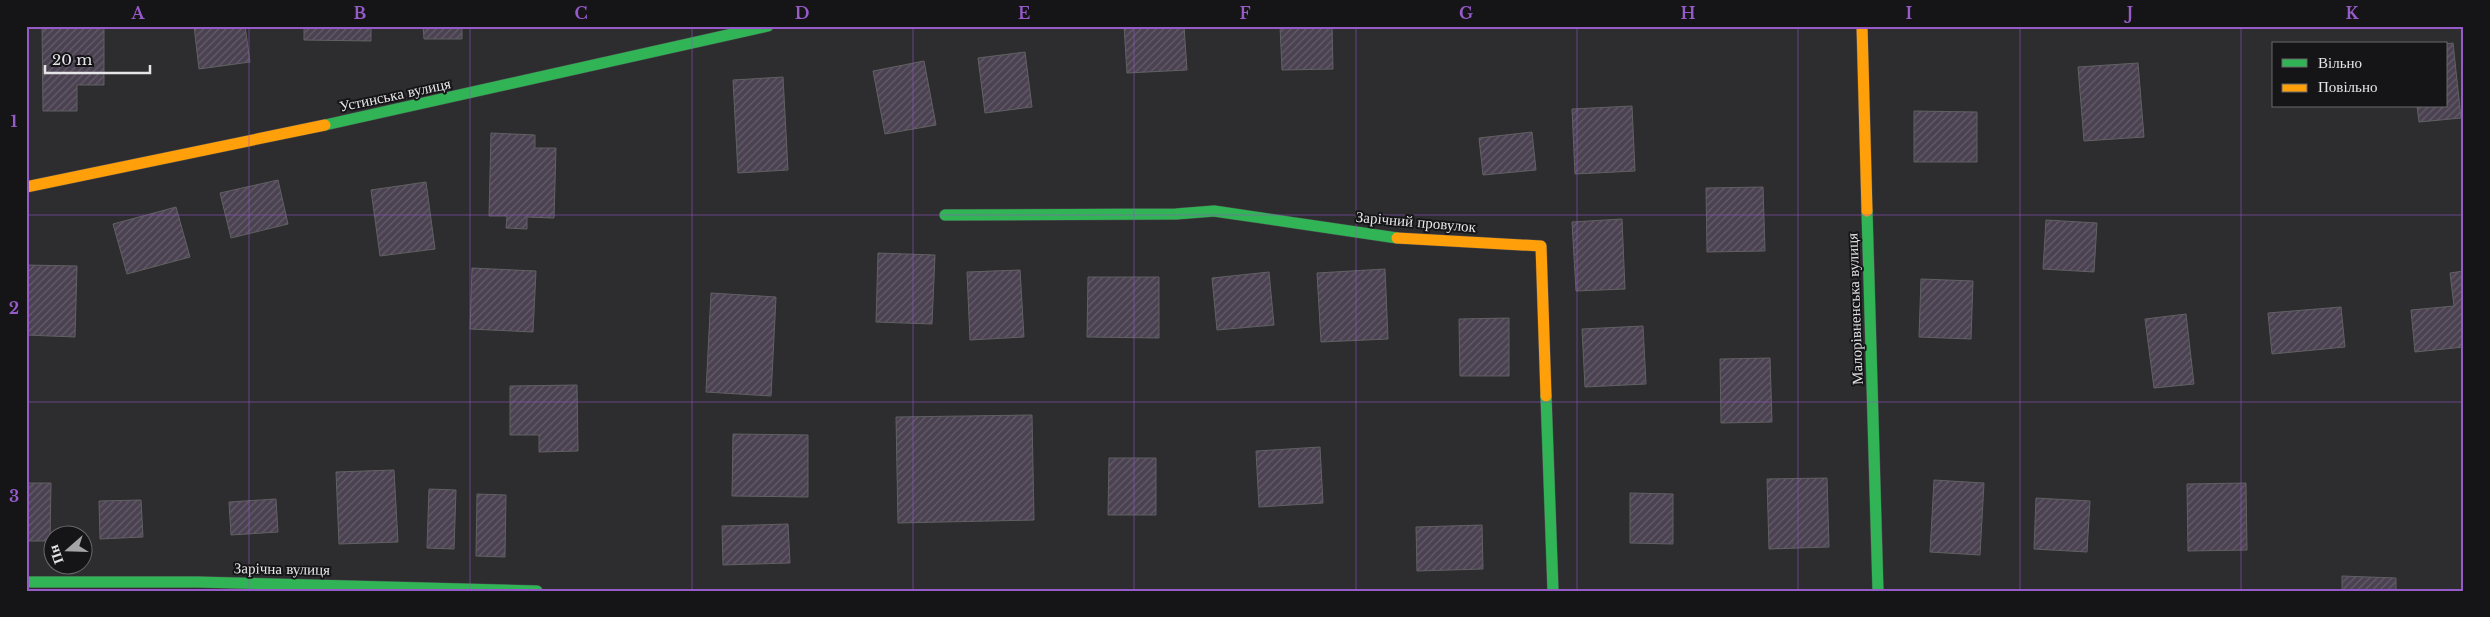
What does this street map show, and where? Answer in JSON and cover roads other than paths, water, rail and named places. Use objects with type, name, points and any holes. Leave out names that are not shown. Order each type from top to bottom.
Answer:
[{"type":"street","name":"Устинська вулиця","points":[[26,187],[378,114],[768,26]]},
{"type":"street","name":"Малорівненська вулиця","points":[[1862,26],[1878,591]]},
{"type":"street","name":"Зарічний провулок","points":[[944,216],[1176,214],[1214,211],[1397,238],[1541,246],[1552,591]]},
{"type":"street","name":"Зарічна вулиця","points":[[26,582],[197,582],[537,591]]}]
